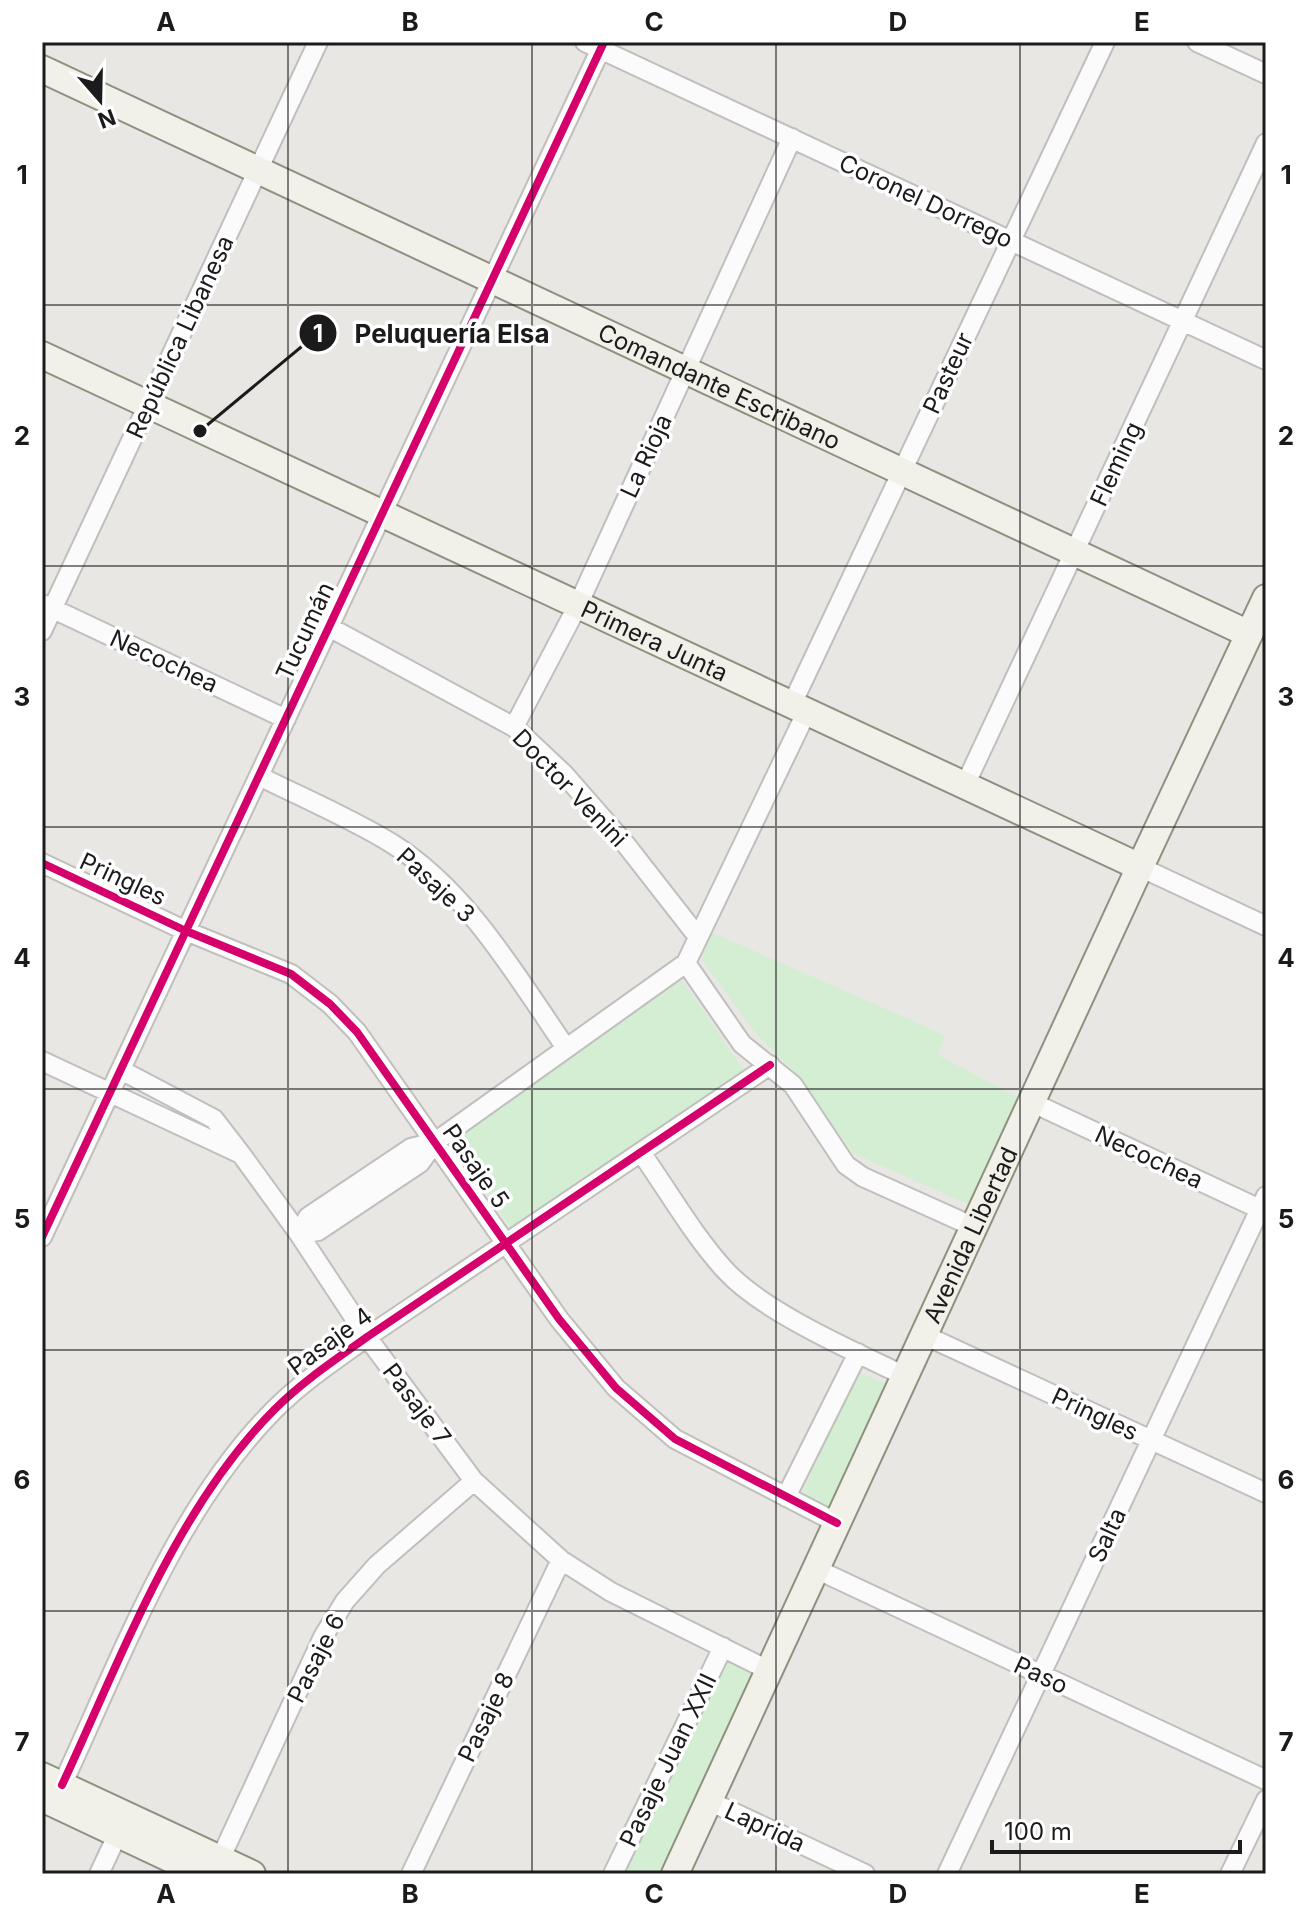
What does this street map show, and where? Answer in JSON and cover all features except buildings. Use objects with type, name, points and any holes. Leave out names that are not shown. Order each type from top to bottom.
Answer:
[{"type":"main road","name":"Comandante Escribano","points":[[42,69],[1258,638]]},
{"type":"main road","name":"Primera Junta","points":[[42,355],[1140,867]]},
{"type":"main road","name":"Avenida Libertad","points":[[675,1874],[1140,867],[1258,638],[1266,598]]},
{"type":"main road","points":[[49,1786],[212,1869],[252,1874]]},
{"type":"street","name":"República Libanesa","points":[[42,631],[47,606],[148,404],[318,42]]},
{"type":"street","name":"Pasteur","points":[[686,963],[902,471],[1105,42]]},
{"type":"street","points":[[1197,42],[1266,74]]},
{"type":"street","name":"Coronel Dorrego","points":[[597,44],[1266,360]]},
{"type":"street","name":"Tucumán","points":[[42,1237],[492,280],[597,44]]},
{"type":"street","name":"La Rioja","points":[[514,727],[578,605],[792,138]]},
{"type":"street","name":"Fleming","points":[[965,785],[1266,143]]},
{"type":"street","name":"Necochea","points":[[47,606],[286,719]]},
{"type":"street","name":"Doctor Venini","points":[[329,627],[514,727],[564,774],[627,846],[698,937]]},
{"type":"street","name":"Pasaje 3","points":[[259,776],[391,843],[422,865],[479,923],[566,1048]]},
{"type":"street","name":"Pringles","points":[[42,863],[186,931]]},
{"type":"street","name":"Primera Junta","points":[[1140,867],[1266,926]]},
{"type":"street","name":"Pasaje 5","points":[[186,931],[291,974],[330,1004],[357,1032],[588,1357],[646,1416],[697,1452],[837,1523]]},
{"type":"street","points":[[299,1234],[318,1231],[420,1163],[435,1142],[686,963],[742,1044],[793,1085],[846,1165],[863,1177],[974,1227]]},
{"type":"street","points":[[42,1061],[110,1092]]},
{"type":"street","name":"Pasaje 4","points":[[49,1786],[186,1525],[231,1461],[272,1412],[302,1384],[367,1337],[770,1065]]},
{"type":"street","points":[[121,1070],[214,1119],[241,1154]]},
{"type":"street","name":"Pasaje 7","points":[[110,1092],[241,1154],[299,1234],[367,1337],[474,1481],[561,1560],[611,1592],[770,1671]]},
{"type":"street","name":"Necochea","points":[[1031,1102],[1264,1206]]},
{"type":"street","points":[[642,1154],[726,1272],[755,1295],[797,1321],[905,1376]]},
{"type":"street","name":"Salta","points":[[947,1874],[1264,1206]]},
{"type":"street","name":"Pringles","points":[[924,1335],[1266,1493]]},
{"type":"street","points":[[786,1497],[858,1353]]},
{"type":"street","name":"Pasaje 6","points":[[212,1869],[323,1637],[345,1601],[377,1565],[474,1481]]},
{"type":"street","name":"Pasaje 8","points":[[411,1874],[561,1560]]},
{"type":"street","name":"Paso","points":[[816,1569],[1266,1780]]},
{"type":"street","name":"Pasaje Juan XXII","points":[[613,1874],[723,1647]]},
{"type":"street","points":[[1230,1874],[1266,1800]]},
{"type":"street","name":"Laprida","points":[[709,1801],[865,1874]]},
{"type":"street","points":[[99,1874],[122,1824]]},
{"type":"green space","points":[[711,932],[945,1035],[938,1055],[1019,1098],[970,1205],[853,1153],[793,1071],[757,1035],[701,959]]},
{"type":"green space","points":[[682,980],[745,1072],[512,1230],[449,1138]]},
{"type":"green space","points":[[857,1371],[889,1385],[831,1507],[802,1494]]},
{"type":"green space","points":[[727,1659],[761,1675],[668,1874],[623,1874]]},
{"type":"cycle path","points":[[42,1237],[604,42]]},
{"type":"cycle path","points":[[42,863],[186,931],[291,974],[330,1004],[357,1032],[559,1319],[616,1388],[675,1439],[837,1523]]},
{"type":"cycle path","points":[[62,1785],[129,1637],[179,1539],[208,1492],[275,1409],[308,1380],[367,1337],[770,1065]]},
{"type":"place","name":"Peluquería Elsa","points":[[200,431]]}]
